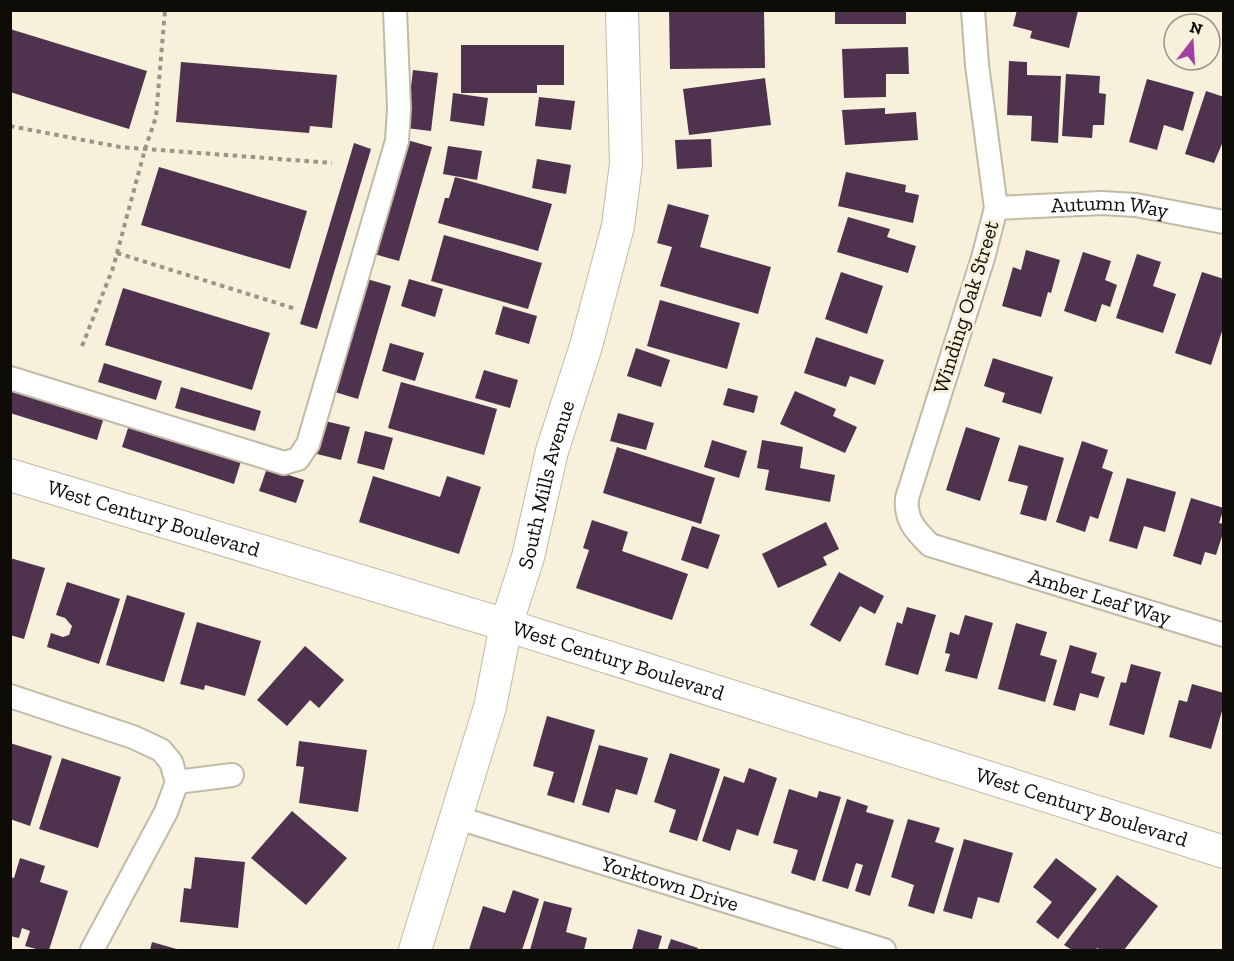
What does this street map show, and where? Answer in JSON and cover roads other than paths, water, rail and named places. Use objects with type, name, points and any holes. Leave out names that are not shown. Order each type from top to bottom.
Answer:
[{"type":"street","points":[[10,378],[284,463],[298,459],[308,444],[397,141],[399,108],[395,10]]},
{"type":"street","name":"South Mills Avenue","points":[[415,951],[490,706],[506,625],[528,557],[552,451],[586,346],[618,226],[626,164],[622,10]]},
{"type":"street","name":"Winding Oak Street","points":[[973,10],[976,65],[996,208],[983,258],[907,498],[906,508],[912,527],[930,545],[976,560]]},
{"type":"street","name":"Autumn Way","points":[[996,208],[1102,203],[1136,205],[1224,222]]},
{"type":"street","name":"West Century Boulevard","points":[[10,475],[506,625],[1224,852]]},
{"type":"street","name":"Amber Leaf Way","points":[[976,560],[1224,635]]},
{"type":"street","points":[[10,696],[133,737],[161,750],[171,762],[177,782],[166,812],[92,951]]},
{"type":"street","points":[[177,782],[232,775]]},
{"type":"street","name":"Yorktown Drive","points":[[455,817],[884,951]]}]
